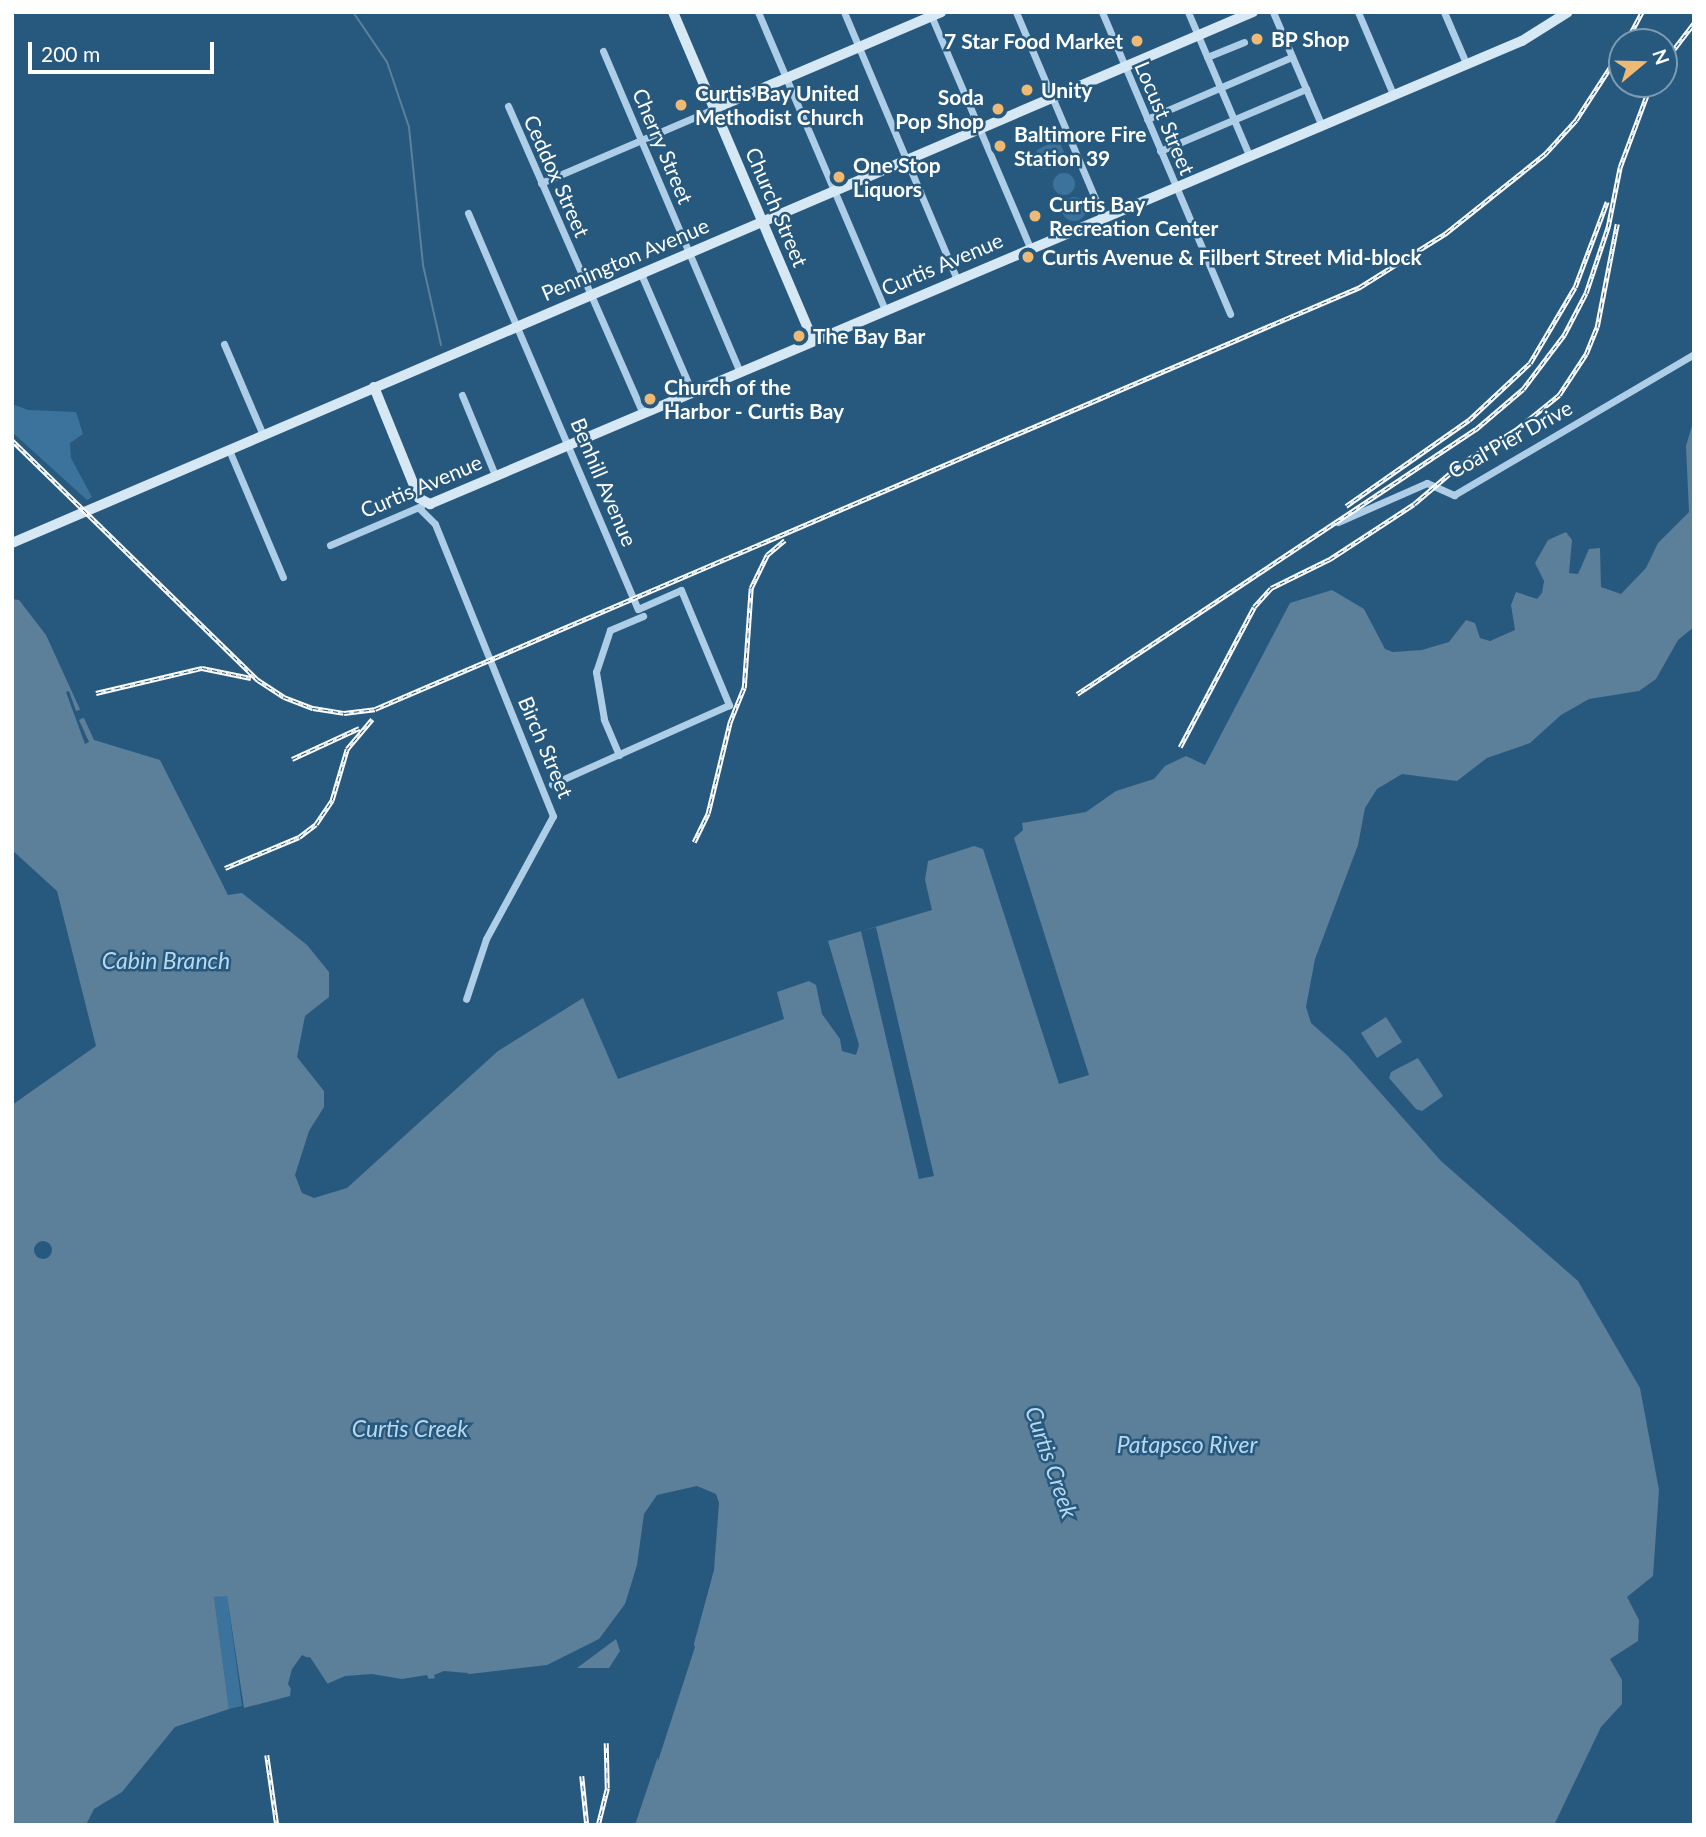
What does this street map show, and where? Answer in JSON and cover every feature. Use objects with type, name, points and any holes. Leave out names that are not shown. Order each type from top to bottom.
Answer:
[{"type":"main road","name":"Church Street","points":[[673,12],[813,340]]},
{"type":"main road","name":"Pennington Avenue","points":[[12,543],[1253,12]]},
{"type":"main road","name":"Curtis Avenue","points":[[422,506],[1540,33],[1568,12]]},
{"type":"main road","points":[[714,109],[934,14]]},
{"type":"main road","points":[[381,408],[381,390],[462,350]]},
{"type":"main road","name":"Birch Street","points":[[374,387],[422,506]]},
{"type":"street","points":[[758,12],[885,310]]},
{"type":"street","points":[[844,12],[957,279]]},
{"type":"street","points":[[1016,12],[1103,217]]},
{"type":"street","name":"Locust Street","points":[[1102,12],[1230,314]]},
{"type":"street","points":[[1188,12],[1249,155]]},
{"type":"street","points":[[1273,12],[1321,124]]},
{"type":"street","points":[[1359,12],[1393,94]]},
{"type":"street","points":[[1444,12],[1466,63]]},
{"type":"street","points":[[934,14],[1030,248]]},
{"type":"street","points":[[1207,57],[1244,42]]},
{"type":"street","name":"Cherry Street","points":[[603,51],[740,372]]},
{"type":"street","points":[[1147,119],[1292,57]]},
{"type":"street","points":[[1160,151],[1306,89]]},
{"type":"street","name":"Ceddox Street","points":[[508,106],[643,413]]},
{"type":"street","points":[[541,183],[714,109]]},
{"type":"street","name":"Benhill Avenue","points":[[468,213],[519,326],[638,609],[681,590],[729,705],[619,755]]},
{"type":"street","points":[[641,274],[692,392]]},
{"type":"street","points":[[224,344],[263,435]]},
{"type":"street","name":"Coal Pier Drive","points":[[1338,522],[1427,483],[1454,495],[1694,354]]},
{"type":"street","points":[[461,395],[495,475]]},
{"type":"street","points":[[229,450],[284,577]]},
{"type":"street","name":"Curtis Avenue","points":[[330,545],[422,506]]},
{"type":"street","name":"Birch Street","points":[[422,506],[435,524],[553,816],[486,939],[466,999]]},
{"type":"street","points":[[552,784],[619,755],[599,704],[596,672],[610,630],[643,616]]},
{"type":"shaded area","points":[[1058,139],[1070,165],[1043,169],[1036,161],[1037,150]]},
{"type":"shaded area","points":[[1060,173],[1068,173],[1075,180],[1075,188],[1068,195],[1060,195],[1053,188],[1053,180]]},
{"type":"shaded area","points":[[1074,197],[1083,200],[1086,209],[1083,218],[1074,221],[1065,218],[1062,209],[1065,200]]},
{"type":"shaded area","points":[[12,404],[28,410],[76,412],[83,434],[70,443],[71,458],[92,497],[87,500],[12,432]]},
{"type":"shaded area","points":[[227,1595],[242,1706],[229,1709],[214,1597]]},
{"type":"water","name":"Patapsco River","points":[[1694,419],[1694,627],[1678,640],[1656,679],[1639,691],[1589,699],[1561,715],[1530,743],[1487,758],[1457,781],[1402,774],[1377,789],[1365,808],[1358,845],[1315,959],[1306,1007],[1311,1023],[1347,1055],[1441,1161],[1578,1281],[1640,1388],[1659,1490],[1653,1576],[1627,1597],[1639,1620],[1638,1641],[1610,1659],[1622,1680],[1622,1704],[1601,1727],[1554,1825],[635,1825],[686,1673],[714,1570],[719,1503],[716,1494],[697,1486],[657,1495],[644,1514],[637,1565],[625,1604],[599,1639],[547,1665],[411,1681],[363,1677],[329,1686],[310,1657],[304,1658],[292,1679],[290,1696],[244,1708],[227,1596],[214,1597],[229,1709],[175,1727],[122,1792],[94,1809],[86,1825],[12,1825],[12,1105],[96,1046],[57,891],[12,850],[12,599],[19,600],[46,635],[94,740],[160,760],[228,895],[242,893],[307,945],[329,972],[329,997],[305,1016],[297,1057],[324,1091],[324,1107],[309,1131],[295,1175],[302,1193],[314,1198],[347,1188],[498,1051],[583,998],[618,1079],[784,1019],[777,992],[809,981],[816,985],[822,1014],[840,1039],[842,1051],[856,1055],[859,1045],[828,941],[932,910],[925,880],[928,861],[974,846],[983,849],[1059,1084],[1089,1075],[1014,838],[1023,830],[1022,823],[1086,812],[1116,791],[1154,779],[1165,766],[1186,756],[1205,765],[1290,603],[1332,590],[1364,609],[1385,649],[1393,652],[1422,650],[1449,642],[1466,620],[1475,623],[1480,638],[1490,641],[1515,630],[1511,605],[1516,592],[1537,599],[1542,593],[1544,581],[1535,563],[1548,540],[1566,532],[1572,540],[1569,573],[1578,574],[1589,549],[1600,548],[1601,587],[1621,594],[1646,568],[1658,543],[1689,512],[1686,446]]},
{"type":"water","points":[[1386,1017],[1402,1042],[1377,1058],[1361,1033]]},
{"type":"water","points":[[1418,1058],[1443,1096],[1422,1111],[1416,1109],[1389,1078],[1391,1072]]},
{"type":"water","points":[[616,1639],[620,1651],[609,1668],[577,1668]]},
{"type":"pier","points":[[69,691],[76,711],[82,709],[85,717],[79,720],[89,742],[85,744],[66,692]]},
{"type":"pier","points":[[876,927],[934,1176],[919,1179],[861,931]]},
{"type":"pier","points":[[43,1241],[49,1244],[52,1250],[49,1256],[43,1259],[37,1256],[34,1250],[37,1244]]},
{"type":"pier","points":[[692,1642],[695,1647],[658,1761],[657,1753]]},
{"type":"pier","points":[[302,1655],[308,1658],[291,1689],[288,1684],[292,1669]]},
{"type":"pier","points":[[444,1671],[468,1673],[470,1677],[436,1681],[434,1675]]},
{"type":"pier","points":[[372,1674],[402,1679],[427,1675],[430,1682],[363,1679],[331,1689],[327,1684],[345,1676]]},
{"type":"waterway","points":[[353,12],[387,62],[409,127],[423,265],[441,345]]},
{"type":"railway","points":[[1633,28],[1642,12]]},
{"type":"railway","points":[[1678,44],[1694,23]]},
{"type":"railway","points":[[12,440],[258,680],[284,697],[313,708],[344,713],[375,709],[1360,287],[1446,233],[1545,154],[1576,120],[1608,71]]},
{"type":"railway","points":[[1077,694],[1475,430],[1523,389],[1564,335],[1586,293],[1608,227],[1620,167],[1646,98]]},
{"type":"railway","points":[[1346,506],[1469,420],[1530,363],[1575,287],[1607,202]]},
{"type":"railway","points":[[1180,747],[1254,607],[1271,588],[1330,559],[1414,504],[1462,463],[1517,429],[1559,395],[1586,354],[1597,327],[1617,224]]},
{"type":"railway","points":[[694,842],[708,813],[730,722],[744,688],[751,588],[767,555],[785,540]]},
{"type":"railway","points":[[96,693],[202,668],[251,678]]},
{"type":"railway","points":[[225,868],[299,837],[316,824],[332,800],[347,749],[372,719]]},
{"type":"railway","points":[[292,759],[359,728]]},
{"type":"railway","points":[[598,1825],[607,1788],[606,1743]]},
{"type":"railway","points":[[267,1755],[277,1825]]},
{"type":"railway","points":[[582,1776],[587,1825]]},
{"type":"place","name":"BP Shop","points":[[1257,39]]},
{"type":"place","name":"7 Star Food Market","points":[[1137,41]]},
{"type":"place","name":"Unity","points":[[1027,90]]},
{"type":"place","name":"Curtis Bay United Methodist Church","points":[[681,105]]},
{"type":"place","name":"Soda Pop Shop","points":[[998,109]]},
{"type":"place","name":"Baltimore Fire Station 39","points":[[1000,146]]},
{"type":"place","name":"One Stop Liquors","points":[[839,177]]},
{"type":"place","name":"Curtis Bay Recreation Center","points":[[1035,216]]},
{"type":"place","name":"Curtis Avenue & Filbert Street Mid-block","points":[[1028,257]]},
{"type":"place","name":"The Bay Bar","points":[[799,336]]},
{"type":"place","name":"Church of the Harbor - Curtis Bay","points":[[650,399]]},
{"type":"water label","name":"Cabin Branch","points":[[166,960]]},
{"type":"water label","name":"Curtis Creek","points":[[410,1428]]},
{"type":"water label","name":"Curtis Creek","points":[[1052,1462]]}]
